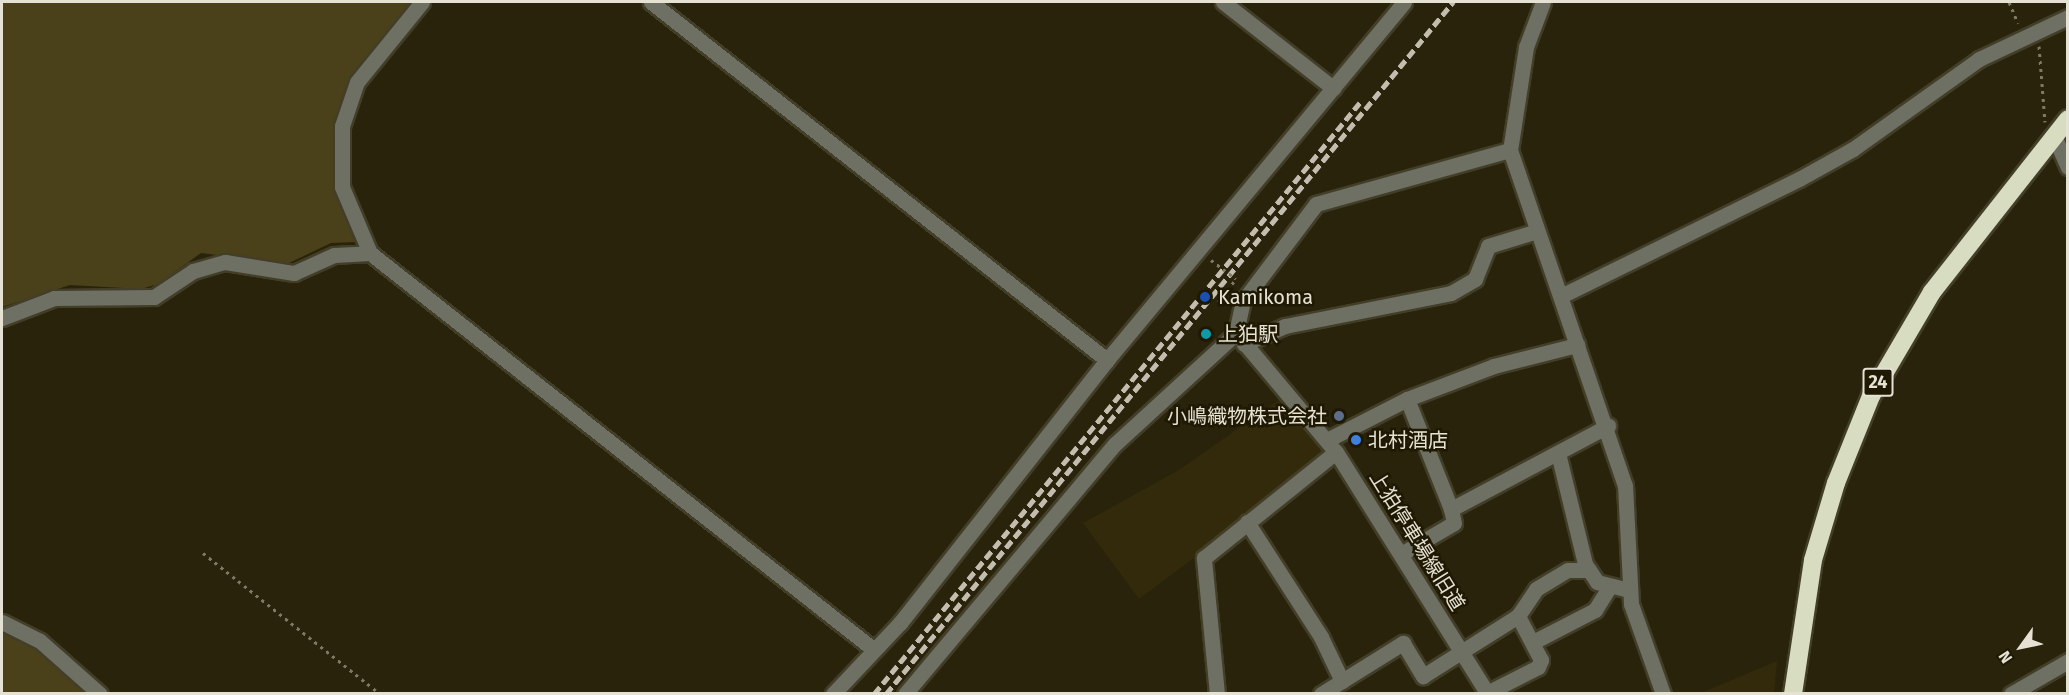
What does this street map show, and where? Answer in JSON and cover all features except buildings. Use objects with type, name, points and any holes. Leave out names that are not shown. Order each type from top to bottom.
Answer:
[{"type":"highway","name":"24","points":[[1793,693],[1813,560],[1867,405],[1932,292],[2050,130],[2067,119]]},
{"type":"street","points":[[422,2],[357,82],[342,126],[342,187],[370,253],[873,649]]},
{"type":"street","points":[[651,2],[1107,360]]},
{"type":"street","points":[[1223,2],[1333,88]]},
{"type":"street","points":[[833,693],[972,535],[1107,360],[1404,2]]},
{"type":"street","points":[[1543,2],[1526,47],[1510,150],[1577,345],[1608,426],[1625,485],[1629,590],[1663,693]]},
{"type":"street","points":[[1561,296],[1853,149],[1938,85],[2024,35],[2067,17]]},
{"type":"street","points":[[2050,130],[2067,167]]},
{"type":"street","points":[[1240,338],[1243,300],[1316,204],[1510,150]]},
{"type":"street","points":[[906,693],[1115,444],[1240,338],[1285,326],[1451,293],[1475,279],[1488,246],[1537,231]]},
{"type":"street","points":[[2,318],[54,298],[154,297],[193,271],[225,262],[294,273],[334,255],[370,253]]},
{"type":"street","name":"上狛停車場線旧道","points":[[1240,338],[1336,452],[1462,649],[1487,693]]},
{"type":"street","points":[[1327,440],[1407,399],[1494,366],[1577,345]]},
{"type":"street","points":[[1401,554],[1454,523],[1451,509],[1407,399]]},
{"type":"street","points":[[1451,509],[1608,426]]},
{"type":"street","points":[[1217,693],[1204,558],[1336,452]]},
{"type":"street","points":[[1558,453],[1589,570],[1608,589],[1629,590]]},
{"type":"street","points":[[1247,522],[1321,637],[1342,681]]},
{"type":"street","points":[[1321,693],[1402,643],[1423,676],[1462,649],[1518,616],[1536,589],[1552,578],[1568,570],[1589,570]]},
{"type":"street","points":[[1533,642],[1594,610],[1608,589]]},
{"type":"street","points":[[1487,693],[1538,667],[1533,642],[1518,616]]},
{"type":"street","points":[[2,622],[40,641],[100,693]]},
{"type":"street","points":[[2011,693],[2038,687],[2067,661]]},
{"type":"path","points":[[2009,2],[2024,35]]},
{"type":"path","points":[[2039,29],[2042,117],[2050,130]]},
{"type":"path","points":[[1211,260],[1236,279],[1218,302]]},
{"type":"path","points":[[203,553],[380,693]]},
{"type":"shaded area","points":[[2,2],[414,2],[351,80],[338,112],[334,174],[358,231],[356,242],[331,243],[287,264],[201,253],[158,284],[141,289],[70,285],[2,307]]},
{"type":"shaded area","name":"小嶋織物株式会社","points":[[1283,397],[1330,456],[1139,599],[1083,523],[1179,470]]},
{"type":"shaded area","points":[[2,629],[30,643],[91,693],[2,693]]},
{"type":"shaded area","points":[[1777,661],[1774,693],[1701,693]]},
{"type":"railway","points":[[886,694],[1453,2]]},
{"type":"railway","points":[[874,694],[1362,100]]},
{"type":"place","name":"Kamikoma","points":[[1205,297]]},
{"type":"place","name":"上狛駅","points":[[1206,334]]},
{"type":"place","name":"小嶋織物株式会社","points":[[1339,416]]},
{"type":"place","name":"北村酒店","points":[[1356,440]]}]
